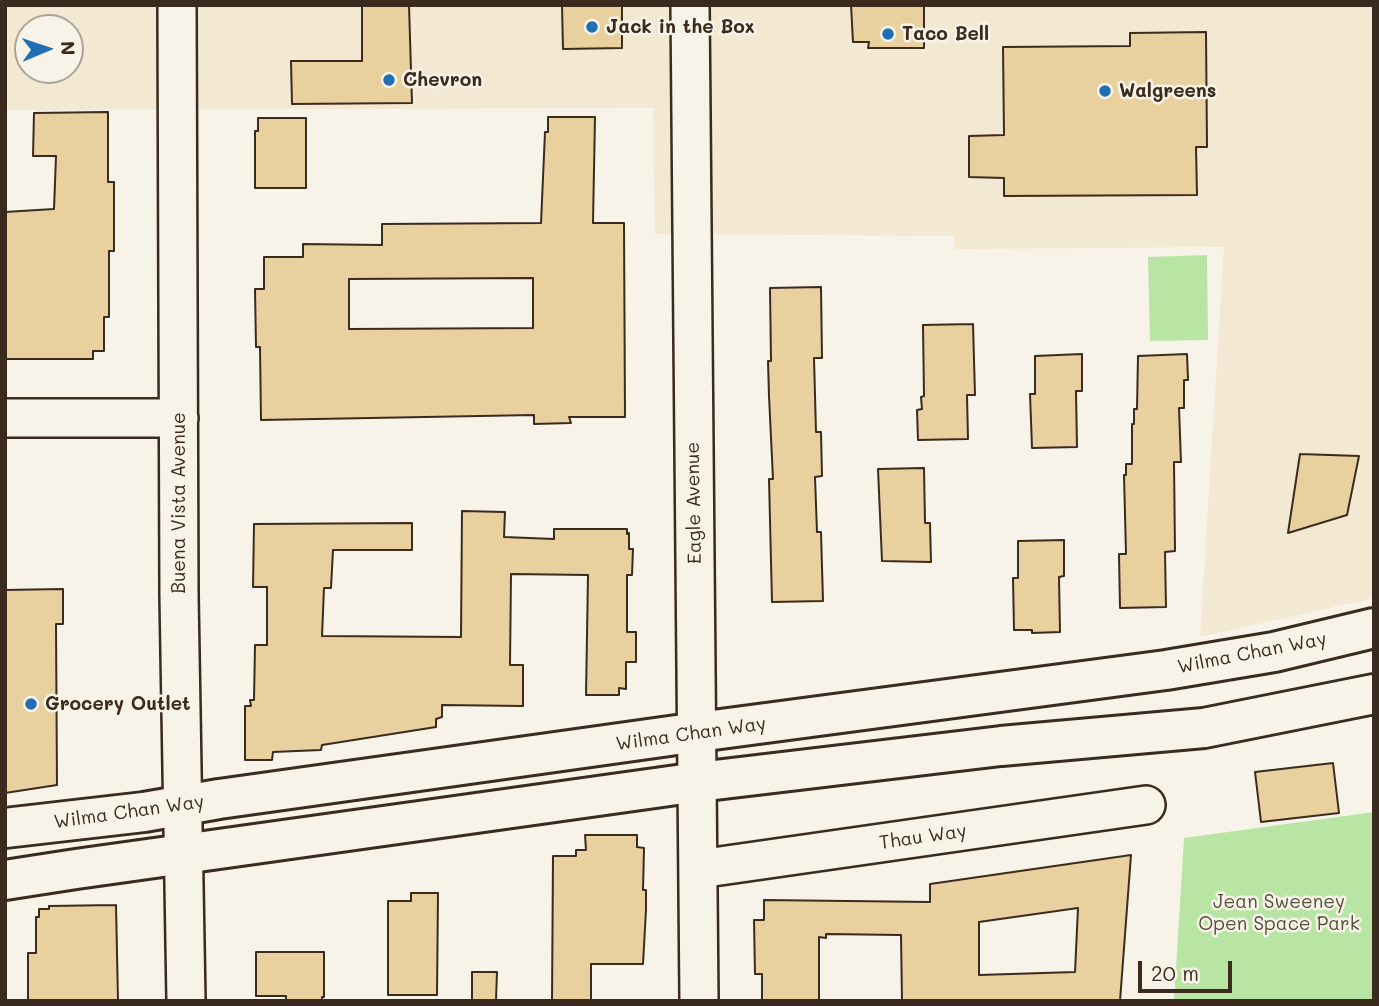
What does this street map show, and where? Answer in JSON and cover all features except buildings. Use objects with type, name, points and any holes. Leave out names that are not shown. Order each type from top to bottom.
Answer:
[{"type":"main road","name":"Wilma Chan Way","points":[[5,828],[1166,670],[1274,652],[1374,628]]},
{"type":"main road","points":[[5,880],[698,782],[1001,746],[1204,728],[1374,694]]},
{"type":"street","name":"Buena Vista Avenue","points":[[177,5],[179,595],[186,1001]]},
{"type":"street","name":"Eagle Avenue","points":[[690,5],[699,1001]]},
{"type":"street","points":[[5,418],[179,418]]},
{"type":"street","name":"Thau Way","points":[[699,869],[1146,805]]},
{"type":"shaded area","points":[[5,5],[1374,5],[1374,598],[1200,637],[1224,247],[955,249],[954,236],[655,234],[653,108],[5,110]]},
{"type":"green space","points":[[1207,255],[1208,340],[1150,341],[1148,257]]},
{"type":"green space","name":"Jean Sweeney Open Space Park","points":[[1374,812],[1374,1001],[1174,1001],[1184,838]]},
{"type":"place","name":"Jack in the Box","points":[[592,27]]},
{"type":"place","name":"Taco Bell","points":[[888,34]]},
{"type":"place","name":"Chevron","points":[[389,80]]},
{"type":"place","name":"Walgreens","points":[[1105,91]]},
{"type":"place","name":"Grocery Outlet","points":[[31,704]]}]
